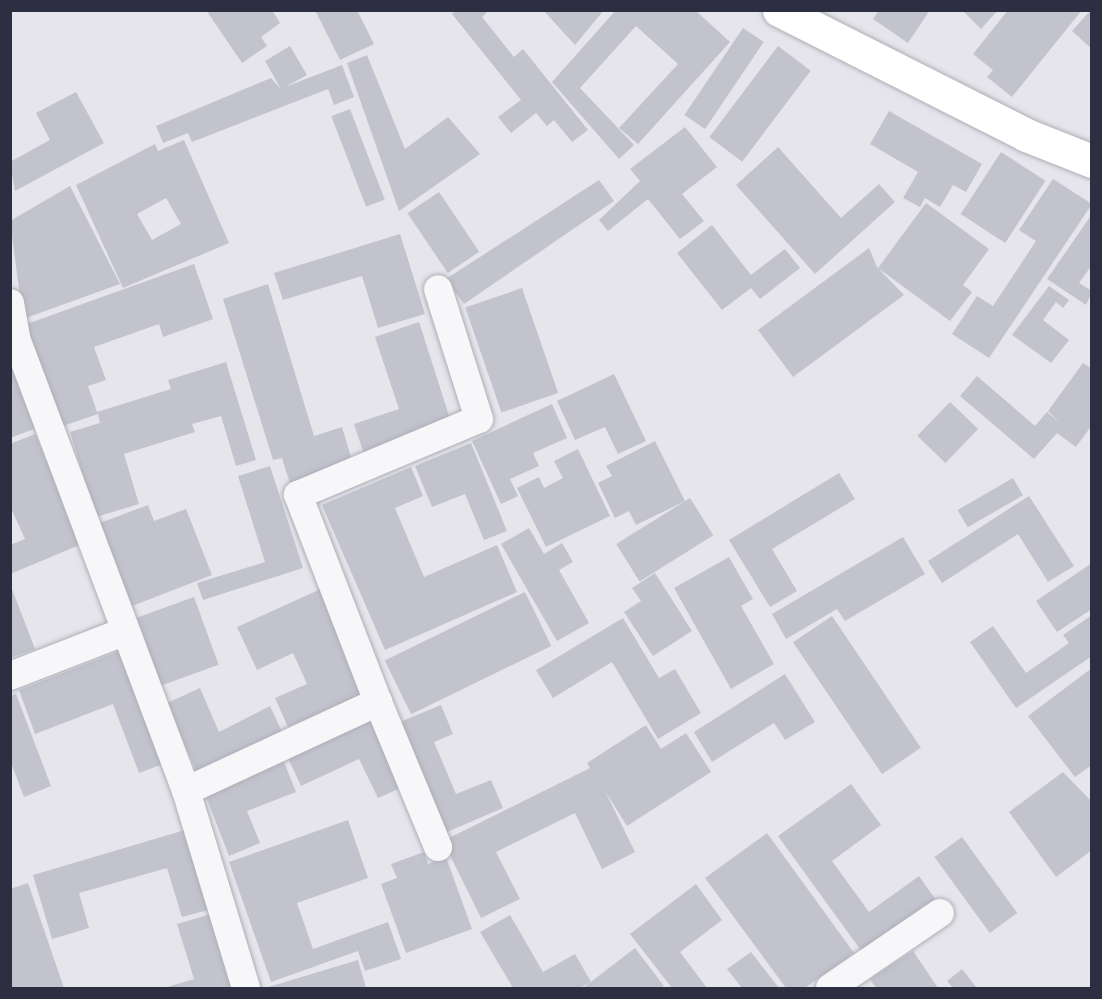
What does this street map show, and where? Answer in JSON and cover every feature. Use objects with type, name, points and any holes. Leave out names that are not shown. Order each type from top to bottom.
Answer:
[{"type":"main road","points":[[779,10],[1026,135],[1092,161]]},
{"type":"street","points":[[438,289],[479,418],[298,495],[378,702],[438,847]]},
{"type":"street","points":[[10,303],[17,341],[186,791],[246,988]]},
{"type":"street","points":[[10,676],[126,631]]},
{"type":"street","points":[[186,791],[378,702]]},
{"type":"street","points":[[830,988],[940,913]]},
{"type":"building","points":[[206,10],[272,10],[280,23],[261,37],[267,46],[242,63]]},
{"type":"building","points":[[315,10],[357,10],[374,44],[340,60]]},
{"type":"building","points":[[457,10],[489,10],[482,17],[514,57],[523,49],[588,130],[572,142],[554,120],[547,126],[536,113],[511,133],[498,117],[521,100],[452,14]]},
{"type":"building","points":[[543,10],[604,10],[575,45]]},
{"type":"building","points":[[616,10],[695,10],[730,42],[638,144],[619,128],[678,64],[636,26],[580,88],[634,145],[619,159],[552,82]]},
{"type":"building","points":[[879,10],[930,10],[908,43],[873,19]]},
{"type":"building","points":[[962,10],[998,10],[981,29]]},
{"type":"building","points":[[1008,10],[1082,10],[1012,97],[987,77],[993,70],[973,54]]},
{"type":"building","points":[[1089,12],[1092,15],[1092,49],[1072,31]]},
{"type":"building","points":[[743,28],[764,42],[705,129],[684,115]]},
{"type":"building","points":[[290,46],[307,75],[285,87],[342,65],[354,97],[334,105],[328,89],[192,142],[188,133],[163,143],[156,126],[271,78],[281,89],[265,61]]},
{"type":"building","points":[[778,46],[811,71],[742,162],[709,137]]},
{"type":"building","points":[[367,55],[405,149],[448,117],[480,154],[399,211],[347,63]]},
{"type":"building","points":[[76,92],[104,143],[15,191],[10,162],[50,140],[36,113]]},
{"type":"building","points":[[350,109],[385,200],[366,207],[331,116]]},
{"type":"building","points":[[889,111],[982,164],[966,192],[953,185],[940,207],[925,198],[920,207],[903,198],[918,172],[870,144]]},
{"type":"building","points":[[685,127],[717,167],[682,194],[704,221],[680,239],[648,199],[608,231],[599,220],[640,181],[630,169]]},
{"type":"building","points":[[184,140],[229,243],[123,288],[76,185],[155,144],[158,151]],"holes":[[[166,198],[181,224],[152,240],[137,214]]]},
{"type":"building","points":[[778,147],[841,218],[879,184],[895,202],[815,274],[736,185]]},
{"type":"building","points":[[1001,152],[1045,181],[1005,243],[961,214]]},
{"type":"building","points":[[1053,179],[1092,204],[989,358],[952,334],[977,296],[993,306],[1036,241],[1019,230]]},
{"type":"building","points":[[599,180],[614,201],[464,304],[446,279]]},
{"type":"building","points":[[70,186],[120,284],[23,319],[10,221]]},
{"type":"building","points":[[439,192],[479,252],[448,273],[407,213]]},
{"type":"building","points":[[926,203],[989,249],[963,285],[972,292],[950,321],[878,268]]},
{"type":"building","points":[[1092,214],[1092,265],[1079,283],[1092,291],[1086,305],[1047,279]]},
{"type":"building","points":[[712,225],[751,275],[785,249],[800,268],[760,299],[751,288],[722,310],[677,253]]},
{"type":"building","points":[[400,234],[425,314],[378,328],[362,276],[283,300],[274,273]]},
{"type":"building","points":[[869,248],[877,267],[904,295],[793,377],[758,330]]},
{"type":"building","points":[[194,264],[213,319],[163,337],[159,324],[94,347],[106,380],[88,386],[97,412],[171,389],[168,380],[226,362],[256,460],[236,466],[221,416],[192,424],[195,432],[124,454],[139,504],[96,517],[70,432],[100,423],[98,414],[60,427],[24,325]]},
{"type":"building","points":[[268,284],[314,436],[342,427],[354,467],[291,487],[282,458],[273,460],[223,299]]},
{"type":"building","points":[[1049,286],[1069,300],[1063,308],[1056,302],[1043,320],[1069,340],[1051,363],[1012,335]]},
{"type":"building","points":[[522,288],[558,393],[501,412],[465,308]]},
{"type":"building","points":[[419,322],[452,425],[364,454],[354,424],[399,409],[375,337]]},
{"type":"building","points":[[10,342],[42,426],[10,438]]},
{"type":"building","points":[[1083,363],[1092,369],[1092,425],[1076,447],[1057,433],[1034,459],[960,396],[977,376],[1035,426],[1047,412],[1060,423],[1048,411]]},
{"type":"building","points":[[614,374],[646,441],[618,454],[605,427],[575,440],[557,401]]},
{"type":"building","points":[[950,402],[978,429],[945,463],[917,436]]},
{"type":"building","points":[[552,404],[567,438],[533,453],[539,466],[510,479],[518,496],[501,504],[472,441]]},
{"type":"building","points":[[35,434],[82,544],[10,574],[10,545],[25,539],[10,506],[10,444]]},
{"type":"building","points":[[655,441],[685,501],[636,525],[629,511],[615,518],[598,483],[612,476],[606,466]]},
{"type":"building","points":[[471,443],[507,531],[484,540],[465,494],[432,507],[415,466]]},
{"type":"building","points":[[578,449],[610,516],[546,547],[517,488],[539,477],[544,488],[563,478],[554,461]]},
{"type":"building","points":[[270,466],[303,568],[203,600],[197,583],[265,562],[238,476]]},
{"type":"building","points":[[411,467],[423,496],[395,508],[424,577],[497,545],[517,592],[385,650],[322,505]]},
{"type":"building","points":[[839,473],[855,499],[772,549],[797,591],[770,607],[729,540]]},
{"type":"building","points":[[1013,478],[1023,495],[968,527],[958,510]]},
{"type":"building","points":[[1029,496],[1074,566],[1048,582],[1018,534],[942,583],[928,561]]},
{"type":"building","points":[[690,498],[713,535],[640,581],[616,544]]},
{"type":"building","points":[[148,505],[154,521],[186,509],[212,575],[132,606],[100,523]]},
{"type":"building","points":[[529,528],[544,554],[562,543],[573,562],[559,570],[589,623],[557,641],[501,544]]},
{"type":"building","points":[[903,537],[925,574],[845,621],[837,609],[786,639],[772,614]]},
{"type":"building","points":[[729,557],[753,599],[741,606],[774,664],[731,689],[674,588]]},
{"type":"building","points":[[1092,563],[1092,609],[1057,632],[1036,601]]},
{"type":"building","points":[[655,573],[692,631],[653,656],[624,612],[641,601],[632,588]]},
{"type":"building","points":[[10,584],[35,649],[10,658]]},
{"type":"building","points":[[323,588],[369,691],[288,727],[275,698],[307,684],[293,653],[257,670],[237,627]]},
{"type":"building","points":[[525,592],[551,646],[411,714],[385,660]]},
{"type":"building","points":[[194,597],[219,665],[161,686],[137,618]]},
{"type":"building","points":[[1092,615],[1092,656],[1016,708],[970,642],[993,626],[1026,673],[1069,643],[1063,635]]},
{"type":"building","points":[[832,616],[921,748],[882,774],[793,642]]},
{"type":"building","points":[[623,618],[659,678],[675,669],[701,713],[658,739],[612,662],[553,698],[536,670]]},
{"type":"building","points":[[125,649],[168,762],[139,773],[113,704],[35,734],[19,690]]},
{"type":"building","points":[[1092,668],[1092,765],[1075,777],[1028,716]]},
{"type":"building","points":[[785,674],[815,722],[785,740],[774,723],[712,762],[694,732]]},
{"type":"building","points":[[200,688],[219,732],[270,706],[283,734],[198,775],[167,703]]},
{"type":"building","points":[[16,694],[51,786],[24,797],[10,760],[10,696]]},
{"type":"building","points":[[441,705],[453,734],[434,742],[456,794],[491,780],[503,808],[440,835],[395,724]]},
{"type":"building","points":[[372,714],[405,786],[378,798],[359,759],[301,786],[286,754]]},
{"type":"building","points":[[646,725],[661,749],[686,733],[711,772],[627,826],[605,791],[635,852],[602,869],[575,813],[496,852],[520,899],[481,918],[443,841],[590,768],[587,763]]},
{"type":"building","points":[[284,762],[296,792],[247,811],[260,843],[229,856],[205,794]]},
{"type":"building","points":[[1063,772],[1092,802],[1092,850],[1056,877],[1009,812]]},
{"type":"building","points":[[851,784],[881,825],[832,861],[869,912],[919,876],[938,903],[865,956],[778,836]]},
{"type":"building","points":[[348,820],[368,878],[297,903],[313,949],[388,922],[401,959],[365,971],[358,951],[271,982],[229,862]]},
{"type":"building","points":[[185,830],[208,910],[182,917],[167,868],[79,893],[89,928],[52,939],[33,875]]},
{"type":"building","points":[[767,833],[854,953],[805,988],[786,988],[705,878]]},
{"type":"building","points":[[962,837],[1017,913],[990,933],[934,857]]},
{"type":"building","points":[[424,852],[428,864],[446,857],[472,929],[406,953],[381,884],[397,878],[391,864]]},
{"type":"building","points":[[28,883],[64,988],[10,988],[10,889]]},
{"type":"building","points":[[696,884],[722,920],[680,952],[707,988],[672,988],[630,934]]},
{"type":"building","points":[[211,914],[234,988],[164,988],[194,979],[177,924]]},
{"type":"building","points":[[510,915],[543,972],[575,954],[591,982],[580,988],[513,988],[480,932]]},
{"type":"building","points":[[635,948],[664,986],[660,988],[583,988]]},
{"type":"building","points":[[913,951],[938,988],[876,988],[870,979]]},
{"type":"building","points":[[751,952],[779,988],[742,988],[727,969]]},
{"type":"building","points":[[358,960],[366,988],[265,988]]},
{"type":"building","points":[[962,969],[977,988],[953,988],[947,981]]}]
